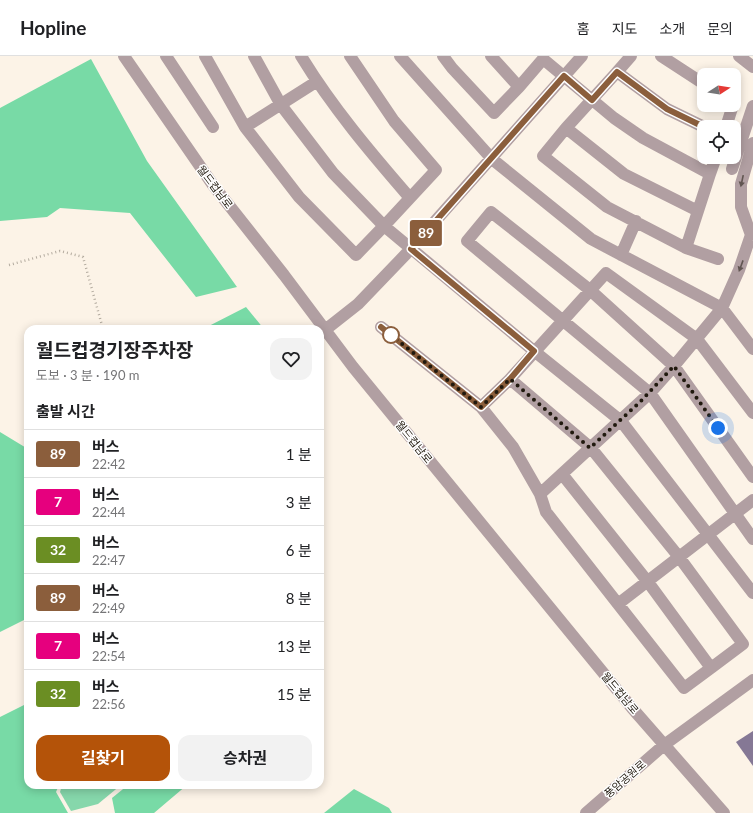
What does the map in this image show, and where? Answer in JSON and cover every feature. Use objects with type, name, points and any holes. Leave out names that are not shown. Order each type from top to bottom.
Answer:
[{"type":"street","name":"월드컵남로","points":[[124,56],[213,186],[322,325]]},
{"type":"street","points":[[166,56],[213,127]]},
{"type":"street","points":[[205,56],[245,127],[299,198],[356,255],[436,170],[394,121],[352,57]]},
{"type":"street","points":[[254,56],[281,105],[333,173],[384,226],[534,351],[621,420],[753,593]]},
{"type":"street","points":[[301,56],[316,82],[366,147],[410,198]]},
{"type":"street","points":[[400,56],[492,159],[591,239],[722,308],[753,349]]},
{"type":"street","points":[[443,56],[452,68],[494,113],[519,87],[544,57],[614,118],[643,138],[710,174]]},
{"type":"street","points":[[491,56],[519,87]]},
{"type":"street","points":[[326,330],[358,304],[411,249],[582,56]]},
{"type":"street","points":[[631,56],[566,128],[543,156],[607,207],[686,248],[718,259]]},
{"type":"street","points":[[661,56],[697,79]]},
{"type":"street","points":[[739,56],[753,67]]},
{"type":"street","points":[[617,72],[667,109],[697,124]]},
{"type":"street","points":[[245,127],[316,82]]},
{"type":"street","points":[[732,170],[753,106]]},
{"type":"street","points":[[566,128],[624,174],[698,211]]},
{"type":"street","points":[[540,494],[650,393],[722,308],[739,270],[752,232],[741,207],[741,184],[753,143]]},
{"type":"street","points":[[686,248],[714,164]]},
{"type":"street","points":[[753,477],[674,366],[590,290],[491,212],[467,241],[650,393],[753,539]]},
{"type":"street","points":[[621,255],[636,221]]},
{"type":"street","points":[[481,407],[510,379],[606,273],[697,339],[753,413]]},
{"type":"street","name":"월드컵남로","points":[[324,327],[353,367],[632,708],[724,813]]},
{"type":"street","points":[[381,327],[481,407],[513,447],[540,494],[546,512],[684,688],[743,644],[679,557],[590,448],[510,379]]},
{"type":"street","points":[[562,474],[648,582],[711,668]]},
{"type":"street","points":[[618,604],[753,500]]},
{"type":"street","name":"풍암공원로","points":[[586,813],[664,745],[753,680]]},
{"type":"path","points":[[9,265],[60,251],[83,257],[102,325]]},
{"type":"green space","points":[[91,59],[147,161],[237,287],[196,297],[130,213],[60,208],[47,217],[0,221],[0,108]]},
{"type":"green space","points":[[246,307],[261,325],[211,325]]},
{"type":"green space","points":[[0,432],[24,447],[24,620],[0,632]]},
{"type":"green space","points":[[24,705],[24,789],[57,789],[56,792],[68,813],[0,813],[0,717]]},
{"type":"green space","points":[[61,789],[116,789],[98,804],[71,811],[60,792]]},
{"type":"green space","points":[[123,789],[182,789],[154,813],[115,813],[112,798]]},
{"type":"green space","points":[[354,789],[389,808],[392,813],[324,813]]},
{"type":"building","points":[[753,731],[753,766],[736,742]]},
{"type":"bus line","name":"89","points":[[381,327],[481,407],[510,379],[534,351],[411,249],[564,76],[592,100],[617,72],[667,109],[697,124]]},
{"type":"route","points":[[391,335],[481,407],[510,379],[590,448],[650,393],[674,366],[718,428]]}]
